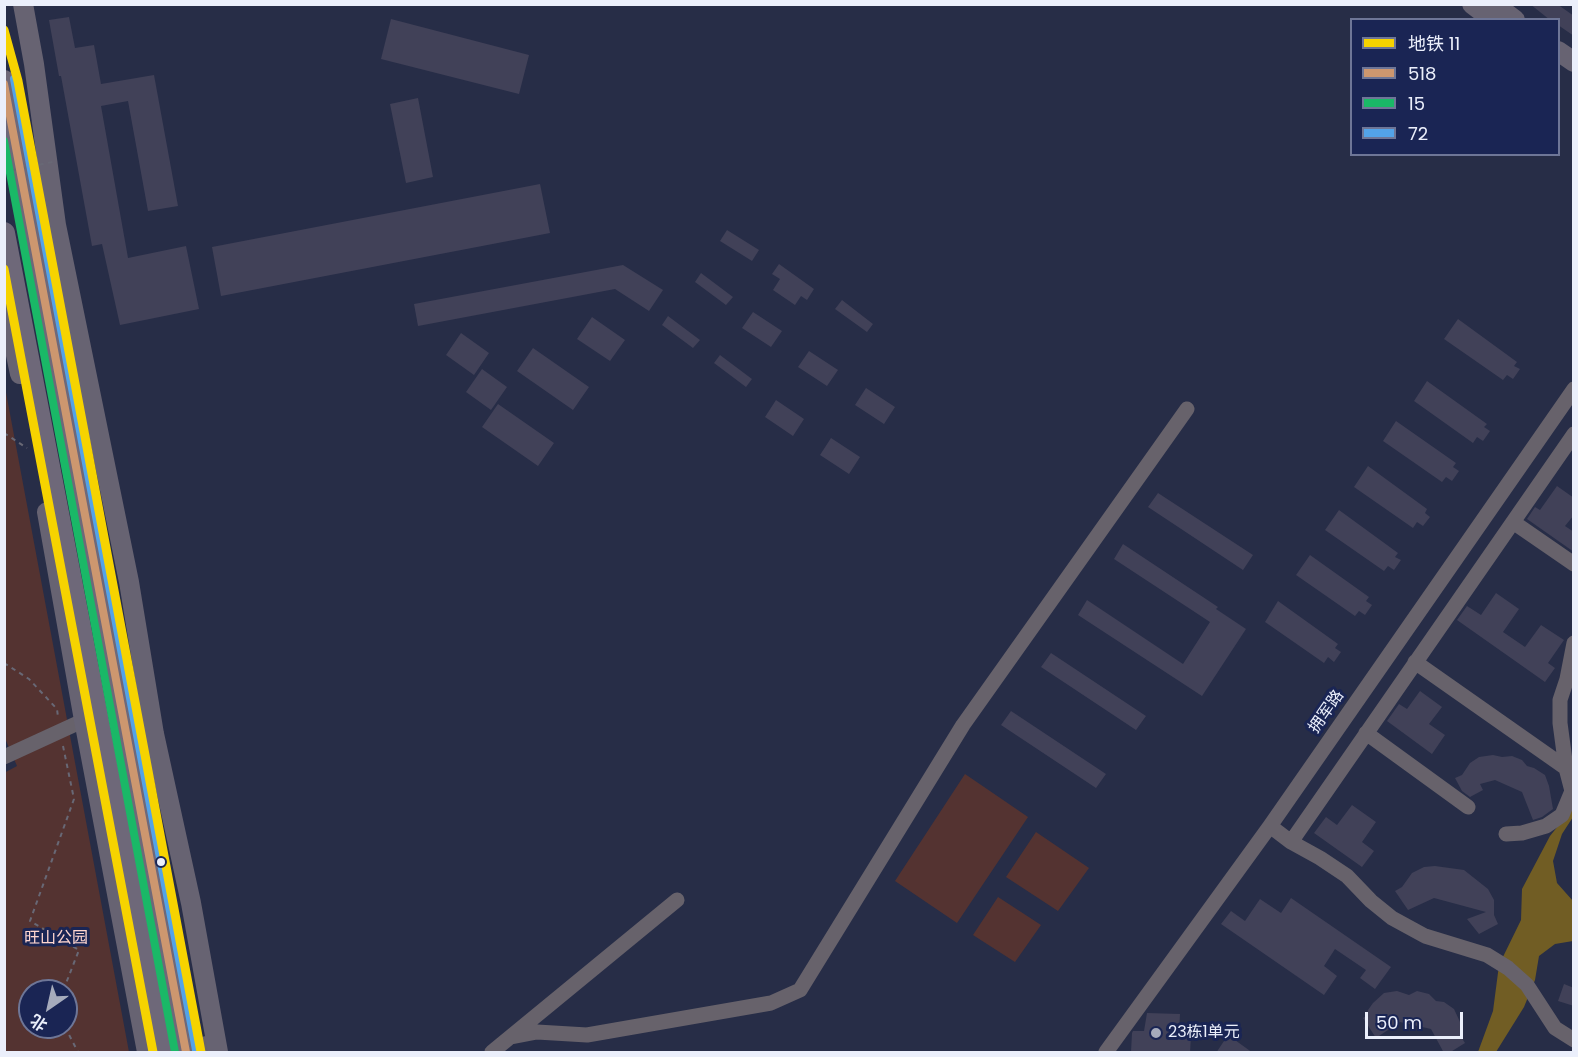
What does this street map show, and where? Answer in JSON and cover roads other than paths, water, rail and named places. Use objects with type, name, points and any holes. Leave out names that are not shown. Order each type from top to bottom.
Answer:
[{"type":"highway","points":[[4,81],[181,1051]]},
{"type":"highway","points":[[4,233],[91,717],[162,1053]]},
{"type":"main road","points":[[23,4],[34,64],[56,225],[129,582],[154,734],[191,903],[217,1047]]},
{"type":"main road","points":[[1473,4],[1490,18]]},
{"type":"main road","points":[[1494,4],[1512,18]]},
{"type":"main road","points":[[1560,52],[1574,62]]},
{"type":"main road","points":[[1560,67],[1574,77]]},
{"type":"main road","points":[[4,298],[91,717],[147,1053]]},
{"type":"street","name":"拥军路","points":[[1106,1053],[1270,826],[1574,389]]},
{"type":"street","points":[[511,1037],[537,1032],[587,1035],[771,1003],[800,990],[963,725],[1187,409]]},
{"type":"street","points":[[1291,843],[1574,434]]},
{"type":"street","points":[[1513,522],[1574,564]]},
{"type":"street","points":[[1506,834],[1546,826],[1562,815],[1572,791],[1566,768],[1560,723],[1560,700],[1574,644]]},
{"type":"street","points":[[1415,662],[1566,768]]},
{"type":"street","points":[[4,758],[91,717]]},
{"type":"street","points":[[1366,734],[1468,807]]},
{"type":"street","points":[[1270,826],[1291,843],[1320,858],[1347,876],[1371,901],[1392,918],[1425,936],[1486,955],[1508,968],[1527,985],[1555,1028],[1571,1039]]},
{"type":"street","points":[[492,1053],[677,900]]},
{"type":"street","points":[[181,1051],[217,1047]]},
{"type":"metro line","name":"11","points":[[4,30],[18,81],[201,1052]]},
{"type":"metro line","name":"11","points":[[4,269],[153,1052]]},
{"type":"place","name":"23栋1单元","points":[[1156,1033]]},
{"type":"park label","name":"旺山公园","points":[[56,939]]}]
